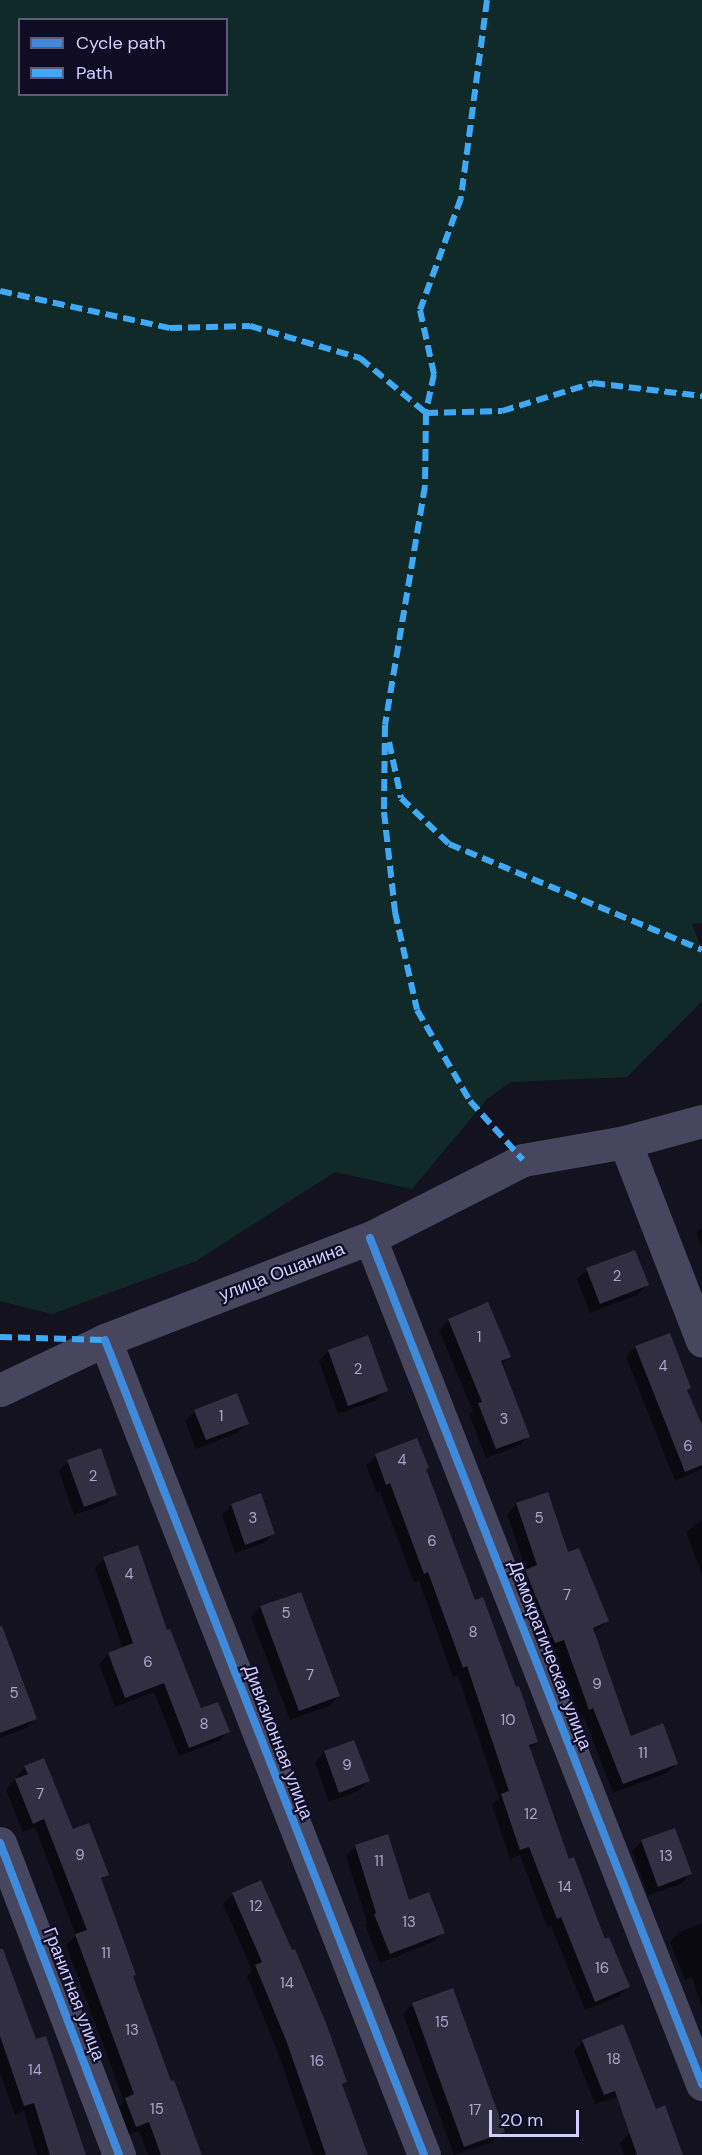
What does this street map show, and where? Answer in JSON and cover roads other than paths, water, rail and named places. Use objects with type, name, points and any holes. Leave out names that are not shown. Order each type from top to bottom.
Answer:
[{"type":"street","name":"улица Ошанина","points":[[0,1390],[105,1340],[370,1238],[523,1160],[624,1142],[702,1121]]},
{"type":"street","points":[[624,1142],[702,1341]]},
{"type":"street","name":"Демократическая улица","points":[[370,1238],[702,2084]]},
{"type":"street","name":"Дивизионная улица","points":[[105,1340],[424,2155]]},
{"type":"street","name":"Гранитная улица","points":[[0,1844],[119,2155]]}]
